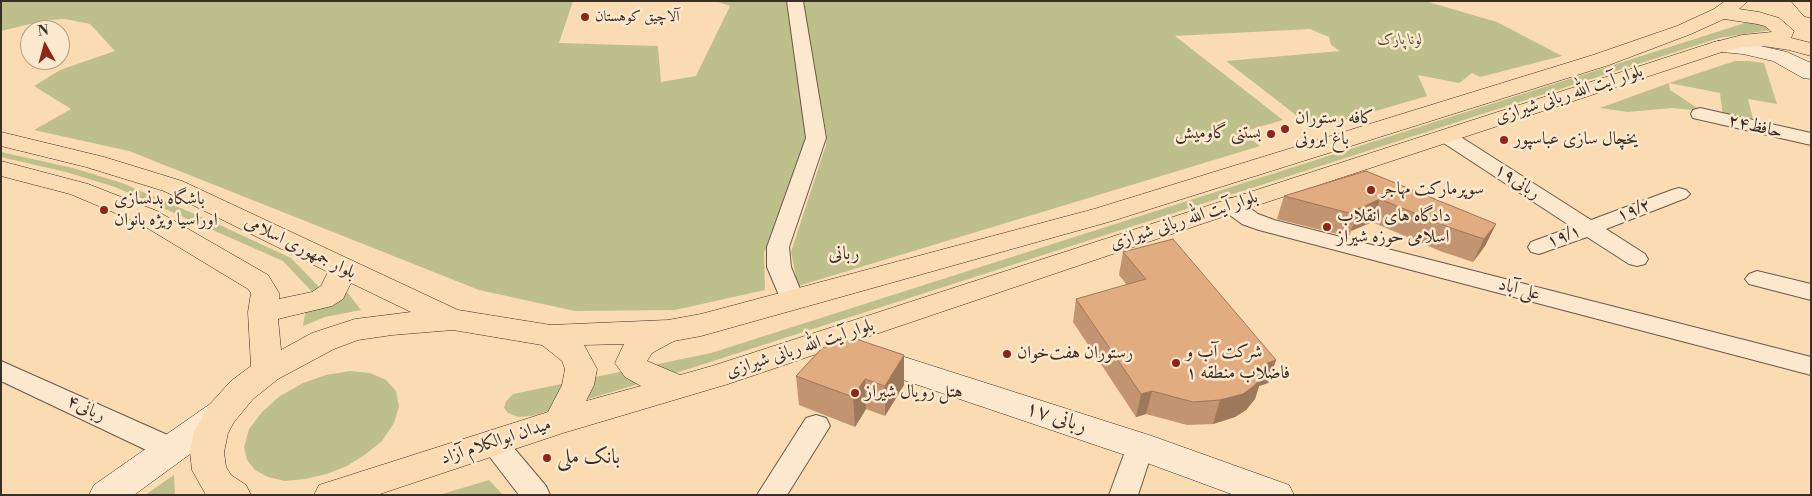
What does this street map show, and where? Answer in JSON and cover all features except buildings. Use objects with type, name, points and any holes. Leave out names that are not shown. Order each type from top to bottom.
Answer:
[{"type":"main road","points":[[1802,1],[1811,12]]},
{"type":"main road","name":"بلوار آیت الله ربانی شیرازی","points":[[551,336],[668,331],[701,325],[1103,215],[1602,60],[1684,30],[1730,7]]},
{"type":"main road","points":[[1730,7],[1772,22],[1784,30],[1783,35],[1763,40]]},
{"type":"main road","name":"بلوار آیت الله ربانی شیرازی","points":[[560,421],[679,387],[840,336],[1231,205],[1718,47],[1742,41],[1763,40],[1792,44],[1811,50]]},
{"type":"main road","name":"بلوار جمهوری اسلامی","points":[[1,139],[95,162],[172,186],[343,269],[454,320]]},
{"type":"main road","points":[[1,168],[79,188],[148,217],[258,282],[265,293],[263,312],[267,371]]},
{"type":"main road","points":[[263,312],[302,305],[322,299],[333,292],[343,269]]},
{"type":"main road","name":"میدان ابوالکلام آزاد","points":[[233,495],[219,485],[210,470],[207,452],[211,432],[222,413],[242,390],[267,371],[323,341],[355,330],[392,324],[454,320],[551,336],[574,354],[581,369],[578,385],[560,421],[332,495]]},
{"type":"main road","points":[[668,331],[641,345],[634,352],[632,363],[636,369],[649,376],[679,387]]},
{"type":"street","points":[[795,1],[816,138],[778,247],[779,267],[790,293],[797,300]]},
{"type":"street","points":[[1718,47],[1743,48],[1780,56],[1811,73]]},
{"type":"street","name":"حافظ۲۴","points":[[1700,114],[1811,139]]},
{"type":"street","name":"ربانی۱۹","points":[[1446,136],[1637,259]]},
{"type":"street","name":"۱۹/۲","points":[[1589,228],[1679,194]]},
{"type":"street","name":"علی آباد","points":[[1231,205],[1250,219],[1267,225],[1811,366]]},
{"type":"street","name":"۱۹/۱","points":[[1539,247],[1589,228]]},
{"type":"street","points":[[1757,279],[1811,292]]},
{"type":"street","name":"ربانی ۱۷","points":[[840,336],[856,350],[872,358],[1140,446],[1276,495]]},
{"type":"street","name":"ربانی۴","points":[[1,370],[171,449]]},
{"type":"street","points":[[107,495],[222,413]]},
{"type":"street","points":[[771,495],[816,426]]},
{"type":"street","points":[[493,443],[536,495]]},
{"type":"street","points":[[1123,495],[1140,446]]},
{"type":"green space","points":[[1,1],[573,1],[559,43],[658,46],[661,82],[696,76],[730,6],[715,1],[786,1],[788,3],[808,124],[807,153],[764,253],[765,290],[675,310],[575,311],[479,290],[129,151],[34,130],[71,109],[34,86],[60,70],[70,70],[70,67],[115,51],[90,24],[65,19],[20,20],[20,26],[1,31]]},
{"type":"green space","name":"لونا پارک","points":[[802,1],[1425,1],[1497,22],[1562,56],[1480,77],[1472,73],[1459,83],[1418,75],[1427,96],[1314,129],[1226,61],[1340,51],[1331,45],[1329,37],[1310,29],[1175,36],[1283,120],[1242,132],[1260,146],[798,286],[791,252],[826,145],[827,136]]},
{"type":"green space","points":[[1748,22],[1761,22],[1771,30],[1719,38],[682,371],[531,416],[518,417],[508,413],[504,408],[506,401],[513,394],[711,353]]},
{"type":"green space","points":[[1735,61],[1764,63],[1777,104],[1748,99],[1754,123],[1723,116],[1720,93],[1669,83]]},
{"type":"green space","points":[[1669,83],[1670,90],[1702,111],[1672,108],[1628,112],[1600,108]]},
{"type":"green space","points":[[1,152],[73,168],[122,183],[211,221],[291,258],[322,290],[314,294],[283,261],[115,187],[66,172],[1,157]]},
{"type":"green space","points":[[347,292],[361,310],[325,317],[303,326],[306,308],[336,302]]},
{"type":"green space","points":[[350,371],[370,373],[386,380],[396,391],[399,406],[394,423],[382,441],[347,466],[327,474],[285,481],[268,477],[255,470],[247,460],[244,447],[249,429],[262,412],[280,396],[303,383],[326,375]]},
{"type":"green space","points":[[174,475],[175,495],[145,495]]},
{"type":"green space","points":[[489,480],[503,495],[439,495]]},
{"type":"place","name":"آلاچیق کوهستان","points":[[585,17]]},
{"type":"place","name":"کافه رستوران باغ ایرونی","points":[[1285,129]]},
{"type":"place","name":"بستنی گاومیش","points":[[1271,134]]},
{"type":"place","name":"یخچال سازی عباسپور","points":[[1504,140]]},
{"type":"place","name":"سوپرمارکت مهاجر","points":[[1371,190]]},
{"type":"place","name":"باشگاه بدنسازی اوراسیا ویژه بانوان","points":[[104,210]]},
{"type":"place","name":"دادگاه های انقلاب اسلامی حوزه شیراز","points":[[1327,227]]},
{"type":"place","name":"رستوران هفت‌خوان","points":[[1007,354]]},
{"type":"place","name":"شرکت آب و فاضلاب منطقه ۱","points":[[1176,363]]},
{"type":"place","name":"هتل رویال شیراز","points":[[855,393]]},
{"type":"place","name":"بانک ملی","points":[[547,458]]},
{"type":"district","name":"ربانی","points":[[844,254]]}]
